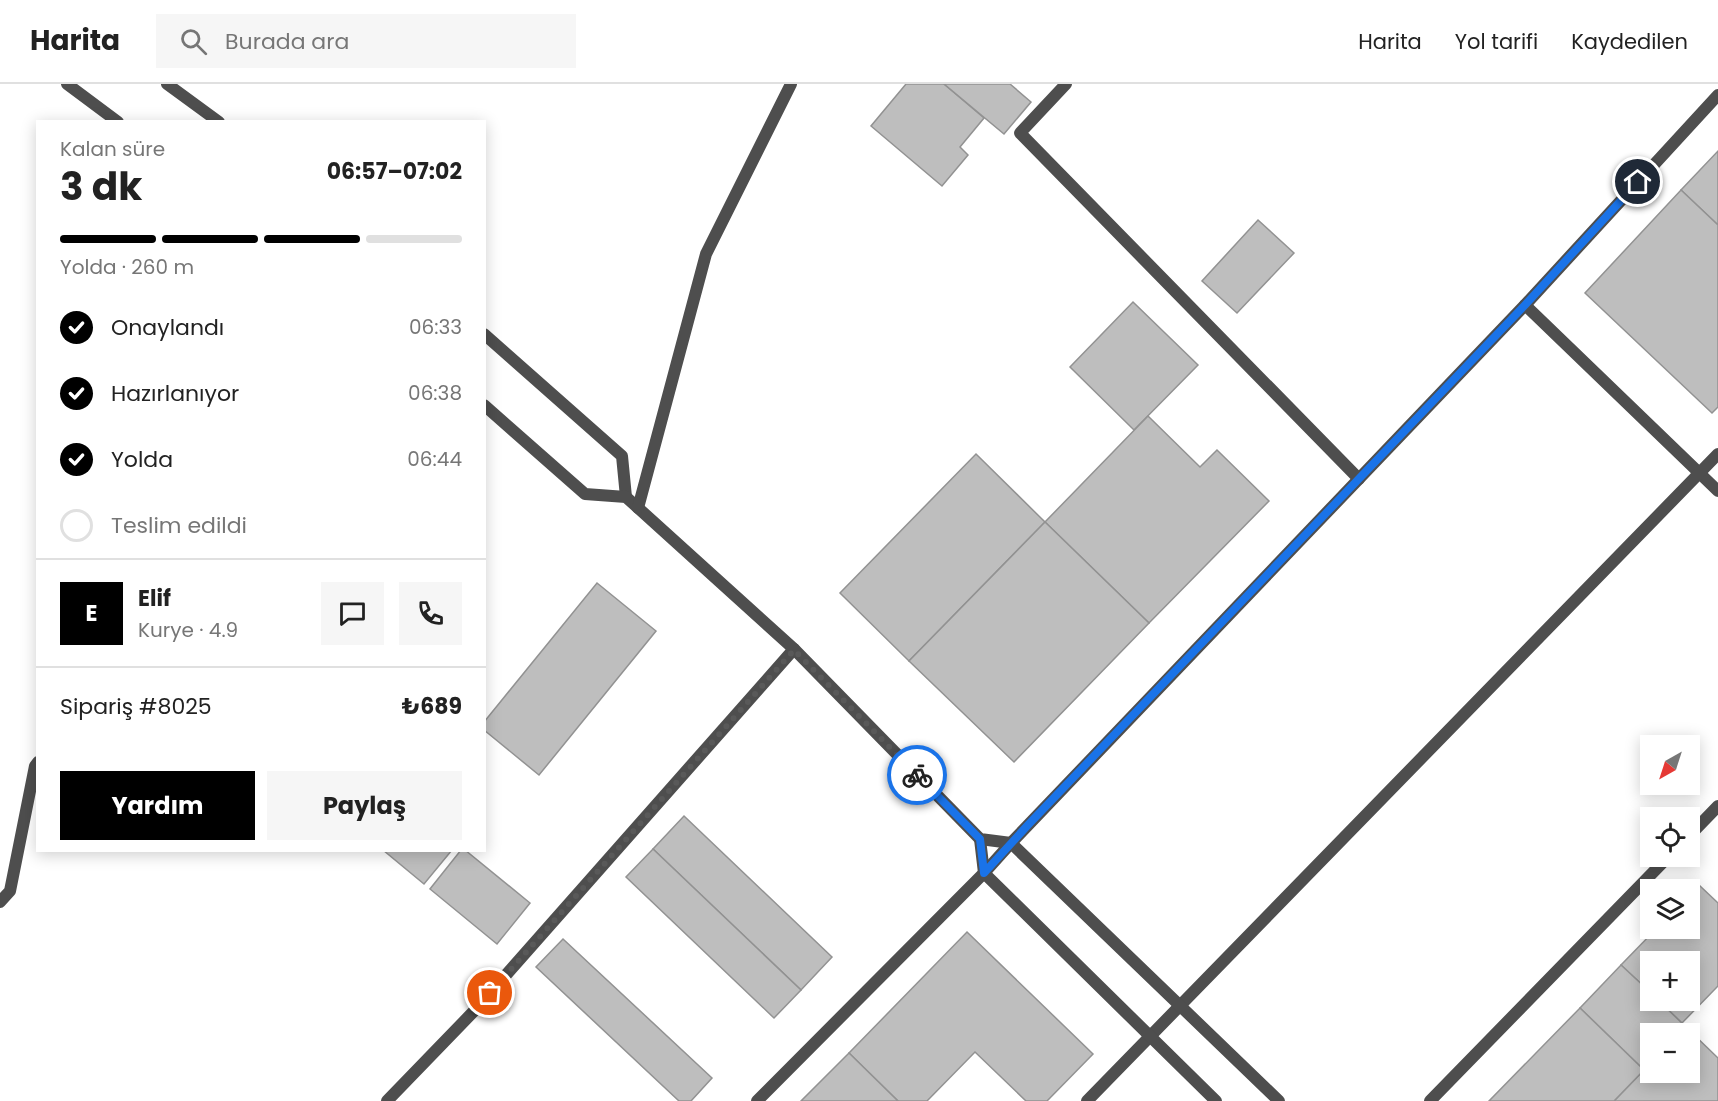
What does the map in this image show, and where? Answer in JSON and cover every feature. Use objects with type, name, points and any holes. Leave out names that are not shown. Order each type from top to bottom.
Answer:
[{"type":"street","points":[[67,84],[115,120]]},
{"type":"street","points":[[168,84],[216,120]]},
{"type":"street","points":[[638,508],[706,254],[791,84]]},
{"type":"street","points":[[1066,84],[1020,133],[1359,479]]},
{"type":"street","points":[[757,1101],[984,873],[1525,305],[1718,94]]},
{"type":"street","points":[[1525,305],[1718,491]]},
{"type":"street","points":[[486,336],[622,456],[626,497]]},
{"type":"street","points":[[486,407],[585,494],[626,497],[794,650],[980,839],[984,873],[1216,1101]]},
{"type":"street","points":[[1087,1101],[1718,454]]},
{"type":"street","points":[[387,1101],[475,1010],[794,650]]},
{"type":"street","points":[[0,903],[10,891],[36,765]]},
{"type":"street","points":[[1700,825],[1718,806]]},
{"type":"street","points":[[980,839],[1011,843],[1279,1101]]},
{"type":"street","points":[[1430,1101],[1658,867]]},
{"type":"building","points":[[906,84],[944,84],[984,118],[960,147],[968,155],[942,186],[871,126]]},
{"type":"building","points":[[944,84],[1010,84],[1031,102],[1004,134]]},
{"type":"building","points":[[1718,151],[1718,225],[1681,190]]},
{"type":"building","points":[[1681,190],[1718,225],[1718,407],[1712,413],[1585,293]]},
{"type":"building","points":[[1258,220],[1294,253],[1237,313],[1202,281]]},
{"type":"building","points":[[1133,302],[1198,365],[1134,430],[1070,367]]},
{"type":"building","points":[[1148,416],[1200,467],[1217,450],[1269,501],[1149,623],[1045,522]]},
{"type":"building","points":[[976,454],[1045,522],[909,661],[840,593]]},
{"type":"building","points":[[1045,522],[1149,623],[1014,762],[909,661]]},
{"type":"building","points":[[597,583],[656,631],[539,775],[486,732],[486,720]]},
{"type":"building","points":[[684,816],[832,957],[801,990],[653,849]]},
{"type":"building","points":[[653,849],[801,990],[774,1018],[626,877]]},
{"type":"building","points":[[385,852],[450,852],[424,884]]},
{"type":"building","points":[[459,852],[467,852],[530,903],[497,944],[430,889]]},
{"type":"building","points":[[1700,886],[1718,903],[1718,986],[1700,1004],[1700,951],[1640,951],[1640,983],[1621,965],[1646,939],[1700,939]]},
{"type":"building","points":[[967,932],[1093,1054],[1047,1101],[1026,1101],[975,1052],[927,1101],[898,1101],[849,1053]]},
{"type":"building","points":[[563,939],[712,1078],[691,1101],[679,1101],[536,967]]},
{"type":"building","points":[[1621,965],[1640,983],[1640,1011],[1669,1011],[1682,1023],[1640,1023],[1640,1066],[1580,1008]]},
{"type":"building","points":[[1580,1008],[1640,1066],[1640,1074],[1614,1101],[1489,1101]]},
{"type":"building","points":[[1669,1011],[1694,1011],[1682,1023]]},
{"type":"building","points":[[1700,1041],[1718,1058],[1718,1101],[1614,1101],[1640,1074],[1640,1083],[1700,1083]]},
{"type":"building","points":[[849,1053],[898,1101],[801,1101]]},
{"type":"way so far","points":[[490,993],[794,650],[917,775]]},
{"type":"route","points":[[917,775],[980,839],[984,873],[1525,305],[1638,182]]}]
